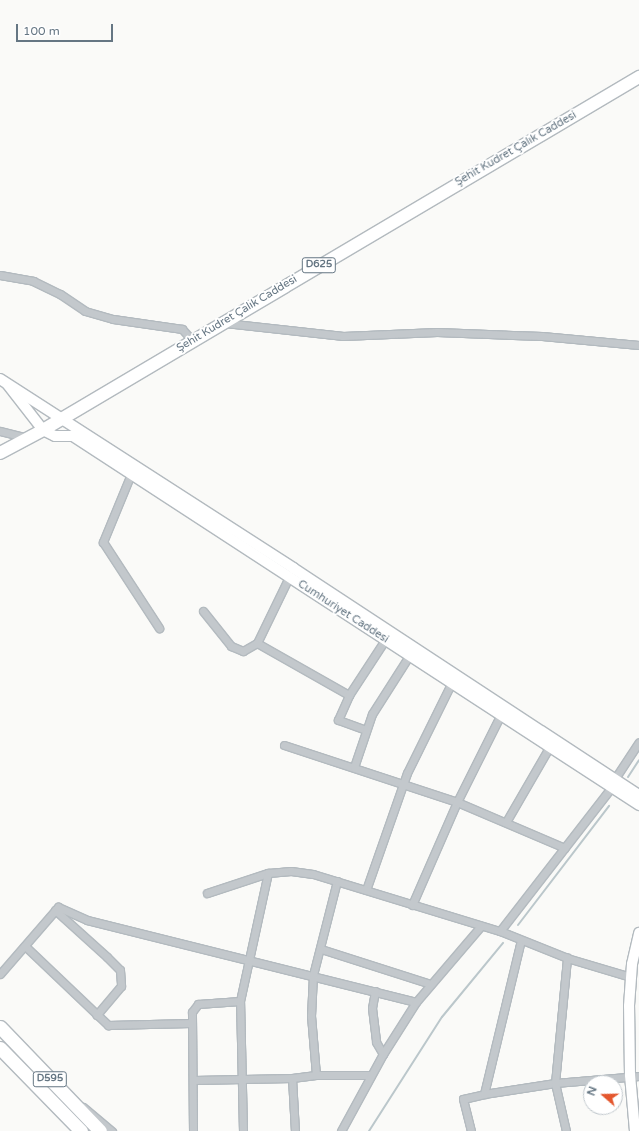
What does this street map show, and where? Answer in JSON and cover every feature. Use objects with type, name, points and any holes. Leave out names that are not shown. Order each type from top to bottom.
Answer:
[{"type":"highway","name":"D595","points":[[0,1027],[100,1131]]},
{"type":"highway","name":"D595","points":[[0,1048],[81,1131]]},
{"type":"main road","name":"Şehit Kudret Çalık Caddesi","points":[[0,453],[43,430],[221,322],[639,77]]},
{"type":"main road","name":"Cumhuriyet Caddesi","points":[[4,382],[61,418],[453,680],[613,784],[639,805]]},
{"type":"main road","points":[[4,382],[43,430]]},
{"type":"main road","name":"Cumhuriyet Caddesi","points":[[43,430],[55,436],[73,436],[409,656],[453,680],[550,746],[613,784],[639,795]]},
{"type":"main road","points":[[635,1131],[635,1076],[628,1027],[639,933]]},
{"type":"street","points":[[0,275],[33,281],[60,294],[85,311],[113,319],[182,328],[192,340]]},
{"type":"street","points":[[221,322],[344,336],[444,332],[542,336],[639,345]]},
{"type":"street","points":[[0,431],[28,438]]},
{"type":"street","points":[[131,474],[103,542],[159,628]]},
{"type":"street","points":[[203,612],[231,646],[243,651],[257,643],[289,577]]},
{"type":"street","points":[[366,730],[338,720],[349,694],[385,640]]},
{"type":"street","points":[[257,643],[349,694]]},
{"type":"street","points":[[354,767],[372,714],[409,656]]},
{"type":"street","points":[[366,890],[382,839],[404,784],[453,680]]},
{"type":"street","points":[[412,905],[458,802],[501,714]]},
{"type":"street","points":[[500,931],[613,784],[639,742]]},
{"type":"street","points":[[284,745],[458,802],[565,848]]},
{"type":"street","points":[[506,822],[550,746]]},
{"type":"street","points":[[207,893],[268,873],[303,872],[500,931],[633,983]]},
{"type":"street","points":[[243,1131],[240,1001],[268,873]]},
{"type":"street","points":[[316,1075],[311,1016],[313,975],[337,881]]},
{"type":"street","points":[[0,974],[58,907],[87,920],[313,975],[416,1002]]},
{"type":"street","points":[[55,910],[120,970],[121,986],[97,1015]]},
{"type":"street","points":[[341,1131],[383,1054],[416,1002],[481,926]]},
{"type":"street","points":[[484,1094],[521,940]]},
{"type":"street","points":[[25,946],[108,1025],[191,1023]]},
{"type":"street","points":[[320,949],[431,984]]},
{"type":"street","points":[[566,1131],[555,1083],[567,958]]},
{"type":"street","points":[[375,991],[372,1008],[376,1042],[383,1054]]},
{"type":"street","points":[[193,1131],[194,1080],[191,1023],[192,1012],[198,1004],[240,1001]]},
{"type":"street","points":[[194,1080],[292,1078],[316,1075],[371,1075]]},
{"type":"street","points":[[471,1131],[463,1099],[484,1094],[555,1083],[635,1076]]},
{"type":"street","points":[[292,1078],[295,1131]]},
{"type":"street","points":[[72,1103],[87,1109],[112,1131]]},
{"type":"street","points":[[66,1116],[73,1131]]},
{"type":"waterway","points":[[628,777],[639,760]]},
{"type":"waterway","points":[[518,925],[609,806]]},
{"type":"waterway","points":[[369,1131],[442,1017],[503,943]]}]
